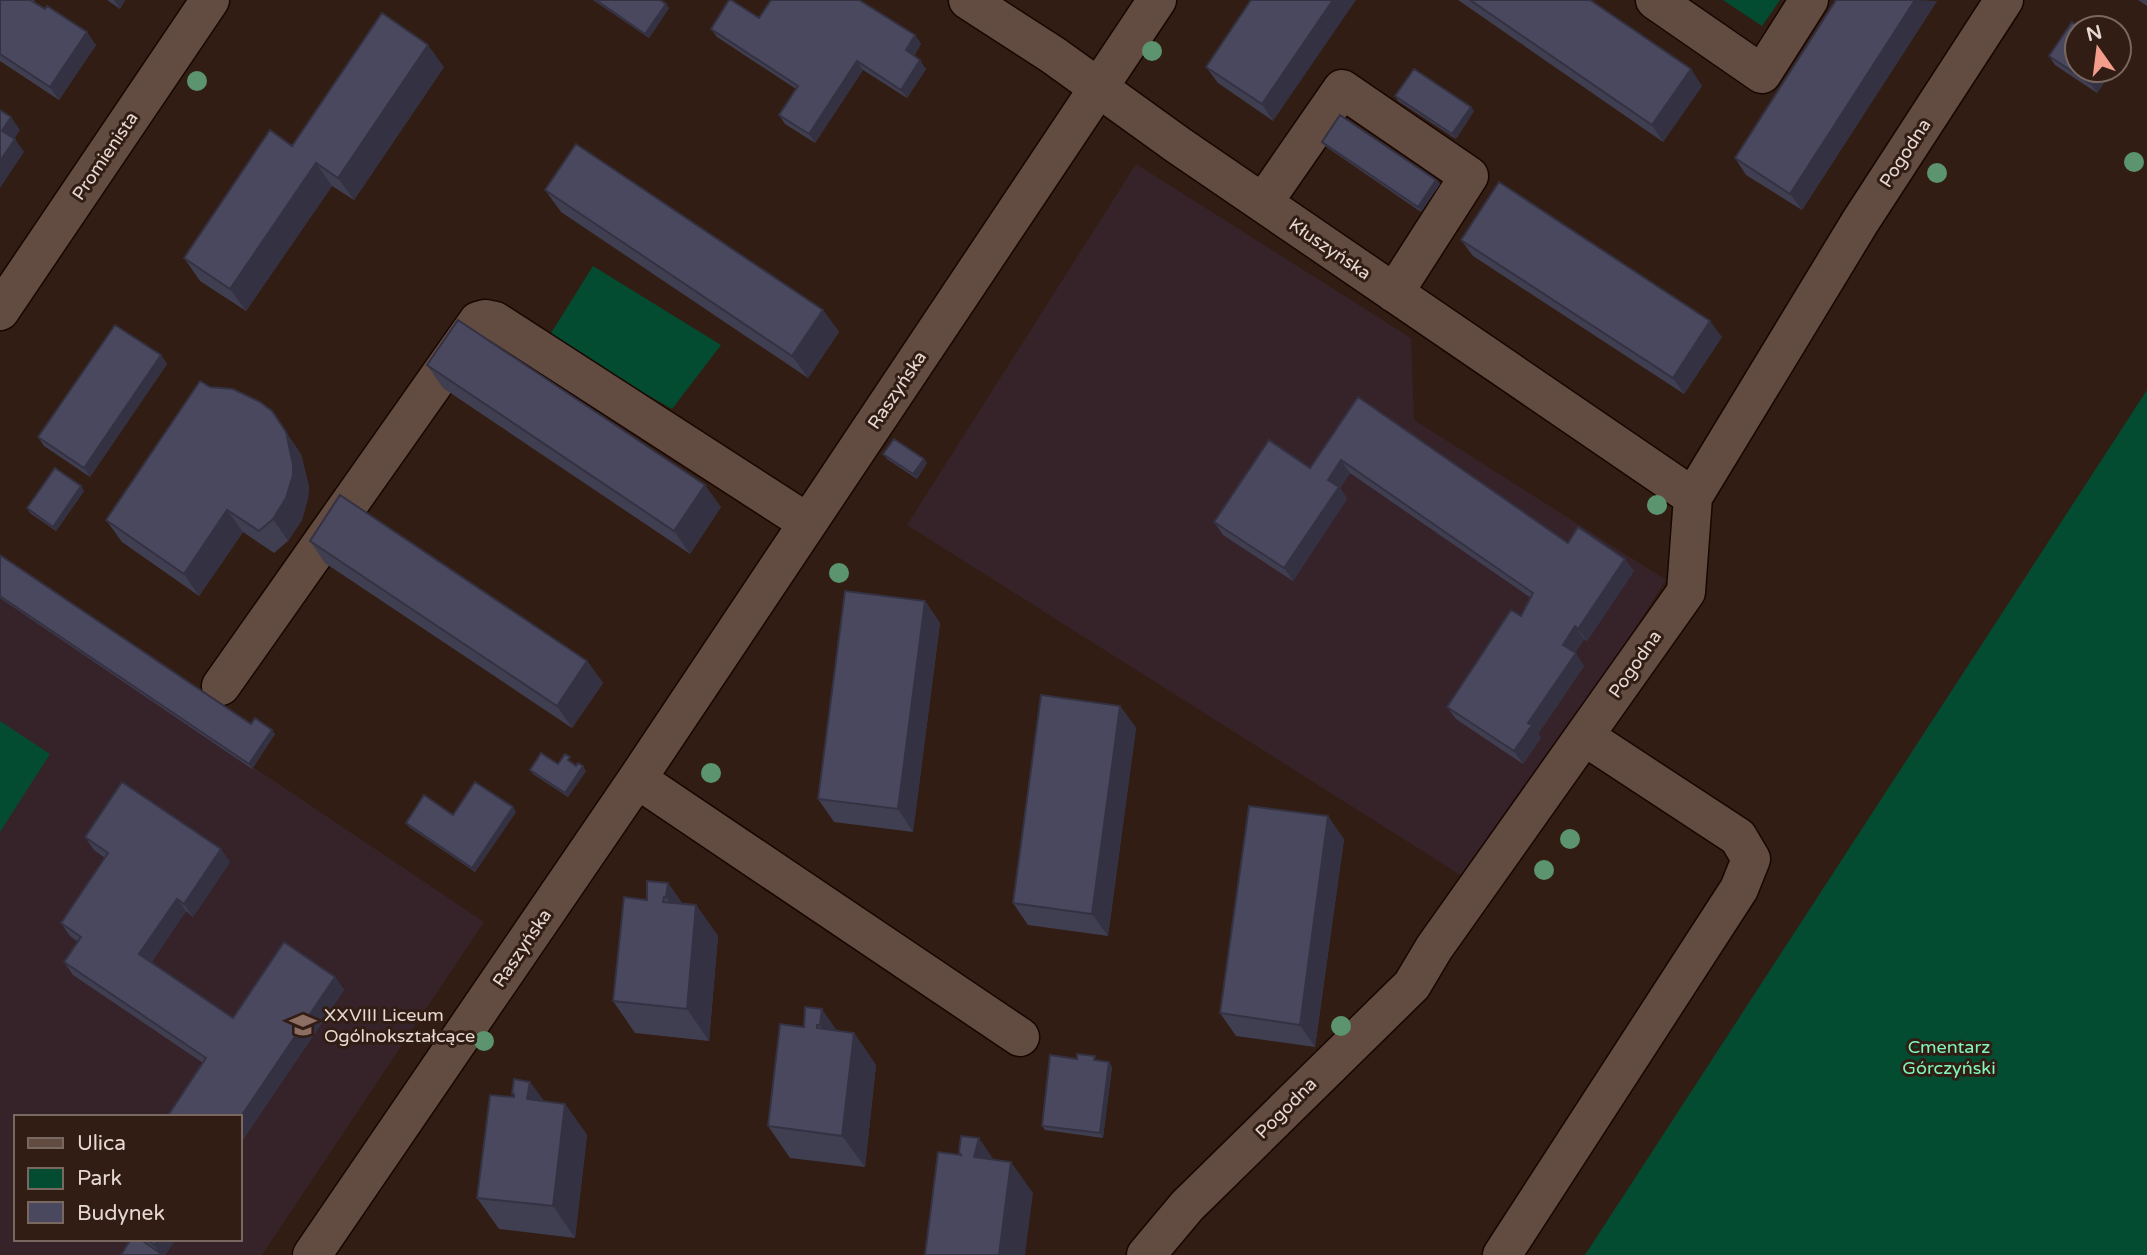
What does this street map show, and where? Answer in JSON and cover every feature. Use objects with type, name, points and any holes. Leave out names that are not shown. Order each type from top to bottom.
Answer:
[{"type":"street","name":"Promienista","points":[[0,312],[211,0]]},
{"type":"street","name":"Kłuszyńska","points":[[968,0],[1100,87],[1122,106],[1693,497]]},
{"type":"street","name":"Raszyńska","points":[[312,1255],[636,779],[1157,0]]},
{"type":"street","points":[[1655,0],[1762,74],[1808,0]]},
{"type":"street","name":"Pogodna","points":[[1146,1255],[1187,1206],[1412,985],[1434,948],[1686,592],[1693,497],[1860,222],[2004,0]]},
{"type":"street","points":[[1263,203],[1342,89],[1469,176],[1394,293]]},
{"type":"street","points":[[221,686],[478,321],[495,321],[807,523]]},
{"type":"street","points":[[1502,1255],[1739,889],[1751,859],[1738,837],[1584,736]]},
{"type":"street","points":[[636,779],[1020,1037]]},
{"type":"shaded area","points":[[1136,164],[1411,338],[1414,420],[1666,580],[1473,883],[907,525]]},
{"type":"shaded area","points":[[0,597],[484,922],[262,1255],[0,1255]]},
{"type":"green space","points":[[1723,0],[1780,0],[1762,26]]},
{"type":"green space","points":[[593,266],[721,345],[672,409],[548,338]]},
{"type":"green space","name":"Cmentarz Górczyński","points":[[2147,390],[2147,1255],[1585,1255]]},
{"type":"green space","points":[[0,721],[50,754],[0,832]]},
{"type":"building","points":[[0,0],[30,0],[45,9],[47,6],[87,32],[50,87],[0,54]]},
{"type":"building","points":[[596,0],[660,0],[666,4],[645,34]]},
{"type":"building","points":[[729,0],[759,18],[771,0],[859,0],[915,35],[906,50],[920,60],[901,90],[857,61],[809,134],[779,115],[798,86],[711,29]]},
{"type":"building","points":[[1251,0],[1333,0],[1262,104],[1206,67]]},
{"type":"building","points":[[1470,0],[1590,0],[1691,69],[1652,125]]},
{"type":"building","points":[[1836,0],[1915,0],[1790,194],[1735,158]]},
{"type":"building","points":[[382,13],[428,45],[338,178],[316,163],[230,289],[184,258],[270,130],[292,146]]},
{"type":"building","points":[[2063,35],[2063,65],[2049,56]]},
{"type":"building","points":[[1414,69],[1471,107],[1452,134],[1395,96]]},
{"type":"building","points":[[0,110],[11,117],[2,131],[15,139],[0,161]]},
{"type":"building","points":[[1340,115],[1436,180],[1418,207],[1322,142]]},
{"type":"building","points":[[576,144],[823,310],[792,356],[545,190]]},
{"type":"building","points":[[1499,182],[1710,321],[1673,378],[1461,240]]},
{"type":"building","points":[[458,320],[705,485],[674,531],[427,365]]},
{"type":"building","points":[[115,325],[161,355],[84,468],[38,437]]},
{"type":"building","points":[[200,381],[210,387],[233,389],[272,411],[286,432],[293,475],[286,498],[273,519],[259,531],[227,510],[184,574],[106,520]]},
{"type":"building","points":[[1358,397],[1568,543],[1578,527],[1625,559],[1578,629],[1575,626],[1563,645],[1576,653],[1528,723],[1532,725],[1514,751],[1447,707],[1511,610],[1521,616],[1533,593],[1341,460],[1328,480],[1339,487],[1284,568],[1214,522],[1269,440],[1310,468]]},
{"type":"building","points":[[894,439],[924,459],[913,474],[883,454]]},
{"type":"building","points":[[55,468],[81,486],[53,527],[27,508]]},
{"type":"building","points":[[340,495],[587,661],[557,706],[310,541]]},
{"type":"building","points":[[0,555],[251,724],[255,718],[272,730],[249,764],[0,596]]},
{"type":"building","points":[[845,591],[925,601],[898,809],[818,799]]},
{"type":"building","points":[[1041,695],[1120,706],[1092,914],[1013,903]]},
{"type":"building","points":[[541,753],[558,764],[565,754],[576,766],[578,763],[583,766],[565,793],[530,770]]},
{"type":"building","points":[[122,782],[221,849],[184,904],[177,899],[139,954],[233,1018],[284,942],[335,977],[242,1115],[168,1115],[206,1058],[64,962],[81,937],[61,923],[108,853],[85,837]]},
{"type":"building","points":[[475,782],[513,807],[472,868],[406,823],[424,795],[453,815]]},
{"type":"building","points":[[1249,806],[1328,816],[1300,1025],[1220,1013]]},
{"type":"building","points":[[647,881],[668,883],[663,902],[696,905],[687,1009],[613,1001],[624,897],[647,900]]},
{"type":"building","points":[[805,1007],[822,1009],[820,1025],[817,1025],[817,1028],[854,1033],[842,1136],[768,1126],[780,1024],[804,1027]]},
{"type":"building","points":[[1077,1054],[1095,1056],[1094,1060],[1109,1062],[1100,1133],[1042,1126],[1050,1055],[1077,1059]]},
{"type":"building","points":[[514,1079],[530,1082],[527,1099],[565,1104],[553,1206],[477,1198],[490,1095],[514,1097]]},
{"type":"building","points":[[961,1136],[979,1138],[974,1157],[1011,1162],[999,1255],[925,1255],[938,1152],[961,1155]]},
{"type":"building","points":[[130,1241],[143,1241],[160,1253],[159,1255],[121,1255]]},
{"type":"place","name":"XXVIII Liceum Ogólnokształcące","points":[[303,1025]]}]
